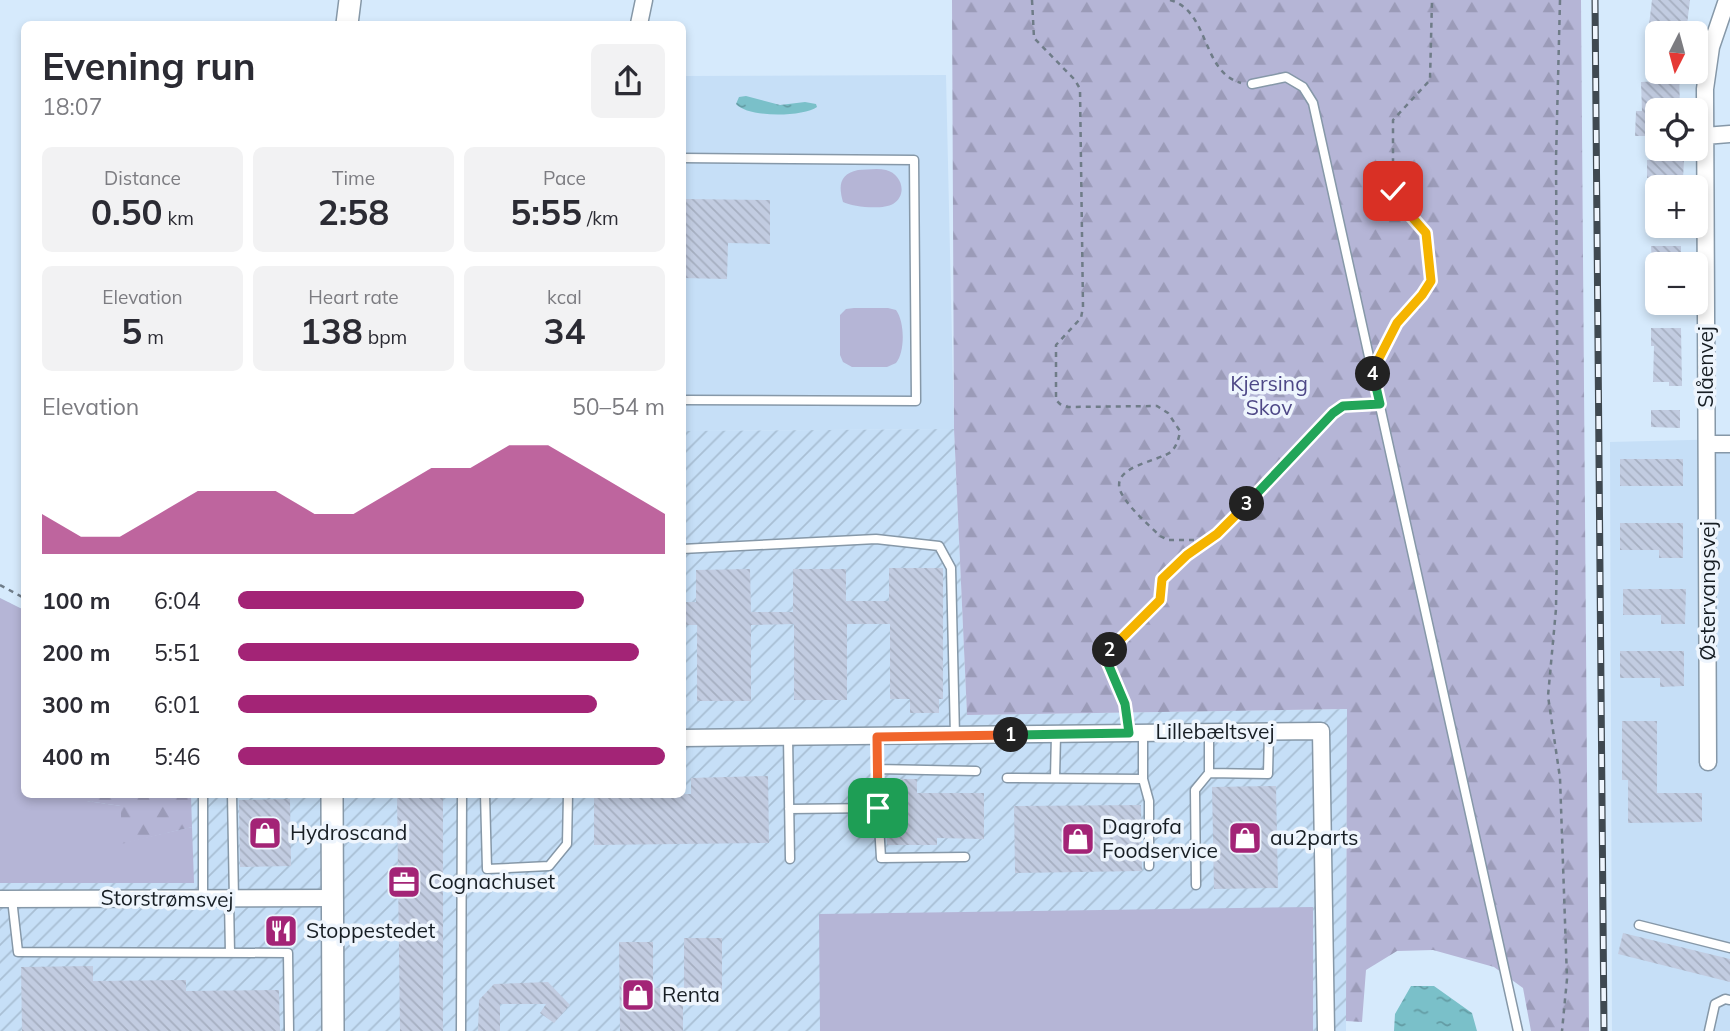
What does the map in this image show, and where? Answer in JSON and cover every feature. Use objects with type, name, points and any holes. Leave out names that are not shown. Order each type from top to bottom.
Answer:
[{"type":"street","points":[[347,21],[350,0]]},
{"type":"street","points":[[640,21],[644,0]]},
{"type":"street","name":"Slåenvej","points":[[1705,98],[1711,47],[1727,0]]},
{"type":"street","points":[[1708,136],[1730,134]]},
{"type":"street","name":"Slåenvej","points":[[1705,161],[1707,444]]},
{"type":"street","points":[[1707,444],[1730,444]]},
{"type":"street","name":"Østervangsvej","points":[[1707,444],[1708,762]]},
{"type":"street","name":"Lillebæltsvej","points":[[686,738],[1321,731],[1326,1031]]},
{"type":"street","points":[[332,798],[333,1031]]},
{"type":"street","name":"Storstrømsvej","points":[[6,899],[334,898]]},
{"type":"lane","points":[[1252,84],[1286,77],[1303,87],[1313,103],[1518,1031]]},
{"type":"lane","points":[[686,159],[914,160],[916,401],[686,400]]},
{"type":"lane","points":[[686,549],[876,539],[939,546],[951,568],[955,736]]},
{"type":"lane","points":[[1196,885],[1195,790],[1209,773],[1209,732]]},
{"type":"lane","points":[[1209,773],[1268,774],[1269,732]]},
{"type":"lane","points":[[1136,733],[1149,801],[1149,866]]},
{"type":"lane","points":[[1055,778],[1056,735]]},
{"type":"lane","points":[[788,737],[790,859]]},
{"type":"lane","points":[[877,737],[881,858],[965,857]]},
{"type":"lane","points":[[877,769],[976,771]]},
{"type":"lane","points":[[1007,778],[1143,779]]},
{"type":"lane","points":[[203,798],[203,897]]},
{"type":"lane","points":[[230,953],[233,798]]},
{"type":"lane","points":[[461,1031],[462,798]]},
{"type":"lane","points":[[485,798],[487,869],[549,866],[567,844],[568,798]]},
{"type":"lane","points":[[789,809],[878,808]]},
{"type":"lane","points":[[6,899],[18,952],[288,953],[289,1031]]},
{"type":"lane","points":[[1639,925],[1730,948]]},
{"type":"lane","points":[[1709,1031],[1715,1004],[1725,999],[1730,1000]]},
{"type":"path","points":[[1032,0],[1034,38],[1075,80],[1080,89],[1083,307],[1081,318],[1056,345],[1056,400],[1068,407],[1157,406],[1168,413],[1180,431],[1176,445],[1170,453],[1129,470],[1120,480],[1119,488],[1123,497],[1160,536],[1168,540],[1210,540]]},
{"type":"path","points":[[1170,0],[1186,6],[1222,71],[1236,82],[1252,84]]},
{"type":"path","points":[[1373,370],[1397,323],[1431,281],[1426,233],[1396,199],[1393,191],[1393,120],[1430,80],[1432,0]]},
{"type":"path","points":[[1560,0],[1556,159],[1556,609],[1548,696],[1560,778],[1567,979],[1562,1031]]},
{"type":"path","points":[[1136,733],[1106,659],[1110,650],[1160,600],[1162,579],[1187,555],[1210,540],[1333,413],[1343,406],[1380,404]]},
{"type":"path","points":[[0,585],[21,596]]},
{"type":"shaded area","points":[[946,75],[954,429],[686,431],[686,76]]},
{"type":"shaded area","points":[[954,429],[967,715],[1347,709],[1346,1031],[0,1031],[0,598],[21,608],[21,798],[686,798],[686,431]]},
{"type":"shaded area","points":[[1730,439],[1730,1031],[1612,1031],[1610,442]]},
{"type":"green space","name":"Kjersing Skov","points":[[952,0],[1581,0],[1589,1031],[1531,1031],[1523,988],[1494,967],[1433,950],[1397,951],[1366,970],[1362,1022],[1346,1021],[1347,709],[967,715],[954,429]]},
{"type":"green space","points":[[879,169],[892,172],[901,185],[898,200],[888,206],[875,207],[843,202],[842,181],[847,174],[858,170]]},
{"type":"green space","points":[[846,309],[896,310],[903,337],[896,363],[887,367],[852,367],[843,362],[840,355],[840,315]]},
{"type":"green space","points":[[0,598],[21,608],[21,798],[87,798],[87,801],[121,806],[122,843],[192,827],[194,883],[0,883]]},
{"type":"green space","points":[[87,798],[191,798],[192,827],[121,844],[121,806],[87,801]]},
{"type":"green space","points":[[1313,907],[1313,1031],[820,1031],[819,914]]},
{"type":"water","points":[[746,96],[780,105],[805,102],[816,104],[817,107],[800,113],[763,114],[742,109],[736,104],[739,97]]},
{"type":"water","points":[[1411,986],[1434,986],[1472,1013],[1477,1031],[1394,1031],[1395,1014]]},
{"type":"building","points":[[1652,0],[1690,0],[1687,21],[1649,21]]},
{"type":"building","points":[[1641,82],[1679,84],[1680,98],[1645,98],[1645,136],[1635,136],[1636,111],[1642,111]]},
{"type":"building","points":[[1647,161],[1684,161],[1683,175],[1647,175]]},
{"type":"building","points":[[686,199],[770,200],[770,244],[728,243],[727,279],[686,278]]},
{"type":"building","points":[[1651,246],[1681,246],[1681,252],[1651,252]]},
{"type":"building","points":[[1651,328],[1681,328],[1682,386],[1669,386],[1669,382],[1653,382],[1654,346],[1651,346]]},
{"type":"building","points":[[1651,410],[1680,410],[1680,428],[1651,427]]},
{"type":"building","points":[[1620,459],[1683,459],[1683,486],[1620,486]]},
{"type":"building","points":[[1620,523],[1683,523],[1683,558],[1659,558],[1659,550],[1620,550]]},
{"type":"building","points":[[889,568],[943,568],[943,699],[939,699],[939,713],[910,713],[910,699],[890,699],[890,624],[847,624],[847,700],[794,700],[794,624],[751,625],[751,701],[697,701],[697,625],[686,625],[686,602],[696,602],[696,570],[750,569],[751,612],[793,612],[793,569],[846,569],[846,601],[889,601]]},
{"type":"building","points":[[1623,589],[1686,589],[1685,624],[1661,624],[1661,615],[1623,615]]},
{"type":"building","points":[[1620,651],[1684,651],[1684,686],[1660,687],[1660,678],[1620,678]]},
{"type":"building","points":[[1622,721],[1657,721],[1657,793],[1702,793],[1702,822],[1628,823],[1628,780],[1622,780]]},
{"type":"building","points":[[768,776],[769,843],[594,845],[594,798],[686,798],[686,794],[691,794],[691,778]]},
{"type":"building","points":[[886,779],[917,779],[917,793],[984,793],[984,839],[937,838],[937,845],[887,845]]},
{"type":"building","name":"au2parts","points":[[1276,786],[1278,888],[1214,889],[1212,787]]},
{"type":"building","points":[[397,798],[443,798],[443,1031],[400,1031]]},
{"type":"building","name":"Hydroscand","points":[[290,799],[291,866],[240,867],[239,800]]},
{"type":"building","name":"Dagrofa Foodservice","points":[[1141,805],[1142,871],[1015,873],[1014,806]]},
{"type":"building","points":[[1623,933],[1730,959],[1730,982],[1618,954]]},
{"type":"building","points":[[684,938],[722,938],[722,994],[684,994]]},
{"type":"building","points":[[619,942],[653,942],[653,988],[683,988],[683,1031],[620,1031]]},
{"type":"building","points":[[93,966],[93,981],[186,980],[186,991],[279,990],[280,1031],[22,1031],[21,967]]},
{"type":"building","points":[[548,982],[570,1005],[554,1023],[540,1013],[546,1004],[500,1004],[500,1031],[478,1031],[479,1000],[494,984]]},
{"type":"railway","points":[[1595,0],[1604,1031]]},
{"type":"place","name":"Hydroscand","points":[[265,833]]},
{"type":"place","name":"au2parts","points":[[1245,838]]},
{"type":"place","name":"Dagrofa Foodservice","points":[[1078,839]]},
{"type":"place","name":"Cognachuset","points":[[404,882]]},
{"type":"place","name":"Stoppestedet","points":[[281,931]]},
{"type":"place","name":"Renta","points":[[638,995]]},
{"type":"route","points":[[878,808],[877,737],[1129,733],[1125,704],[1106,659],[1110,650],[1160,600],[1162,579],[1187,555],[1217,534],[1333,413],[1343,406],[1353,404],[1380,404],[1373,370],[1397,323],[1431,281],[1429,243],[1424,228],[1396,199],[1393,191]]}]
